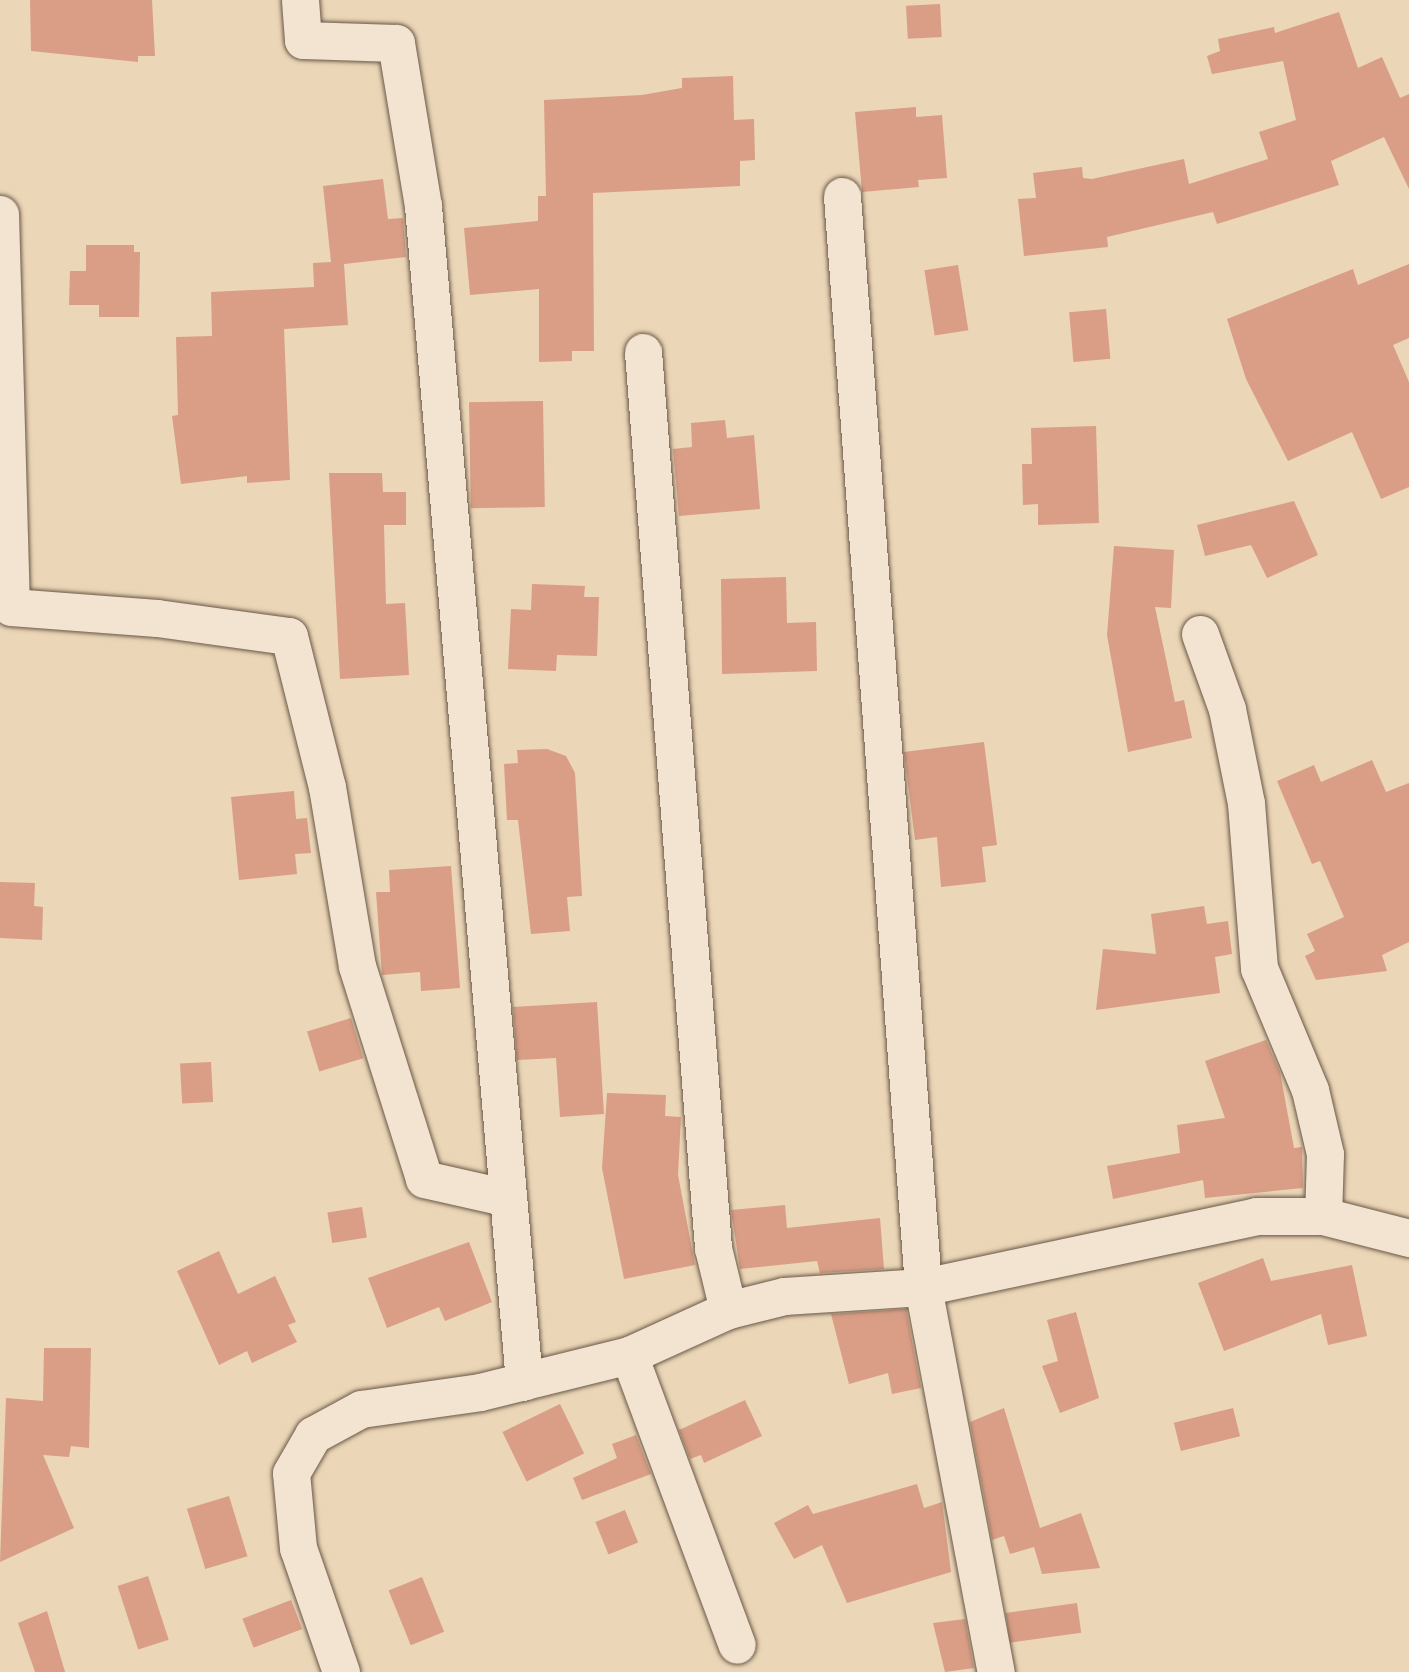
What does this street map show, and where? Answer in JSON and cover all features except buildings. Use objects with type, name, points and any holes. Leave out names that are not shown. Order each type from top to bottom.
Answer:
[{"type":"street","points":[[300,0],[303,40],[396,43],[423,206],[524,1382]]},
{"type":"street","points":[[842,196],[923,1287],[996,1672]]},
{"type":"street","points":[[0,214],[11,607],[157,618],[289,636],[327,787],[357,966],[424,1179],[508,1198]]},
{"type":"street","points":[[643,352],[713,1248],[728,1310]]},
{"type":"street","points":[[1200,634],[1227,709],[1247,803],[1259,968],[1310,1090],[1325,1154],[1323,1216]]},
{"type":"street","points":[[341,1672],[298,1548],[291,1473],[313,1435],[361,1409],[524,1382],[629,1355],[728,1310],[784,1296],[923,1287],[1256,1216],[1323,1216],[1409,1238]]},
{"type":"street","points":[[629,1355],[737,1645]]}]
